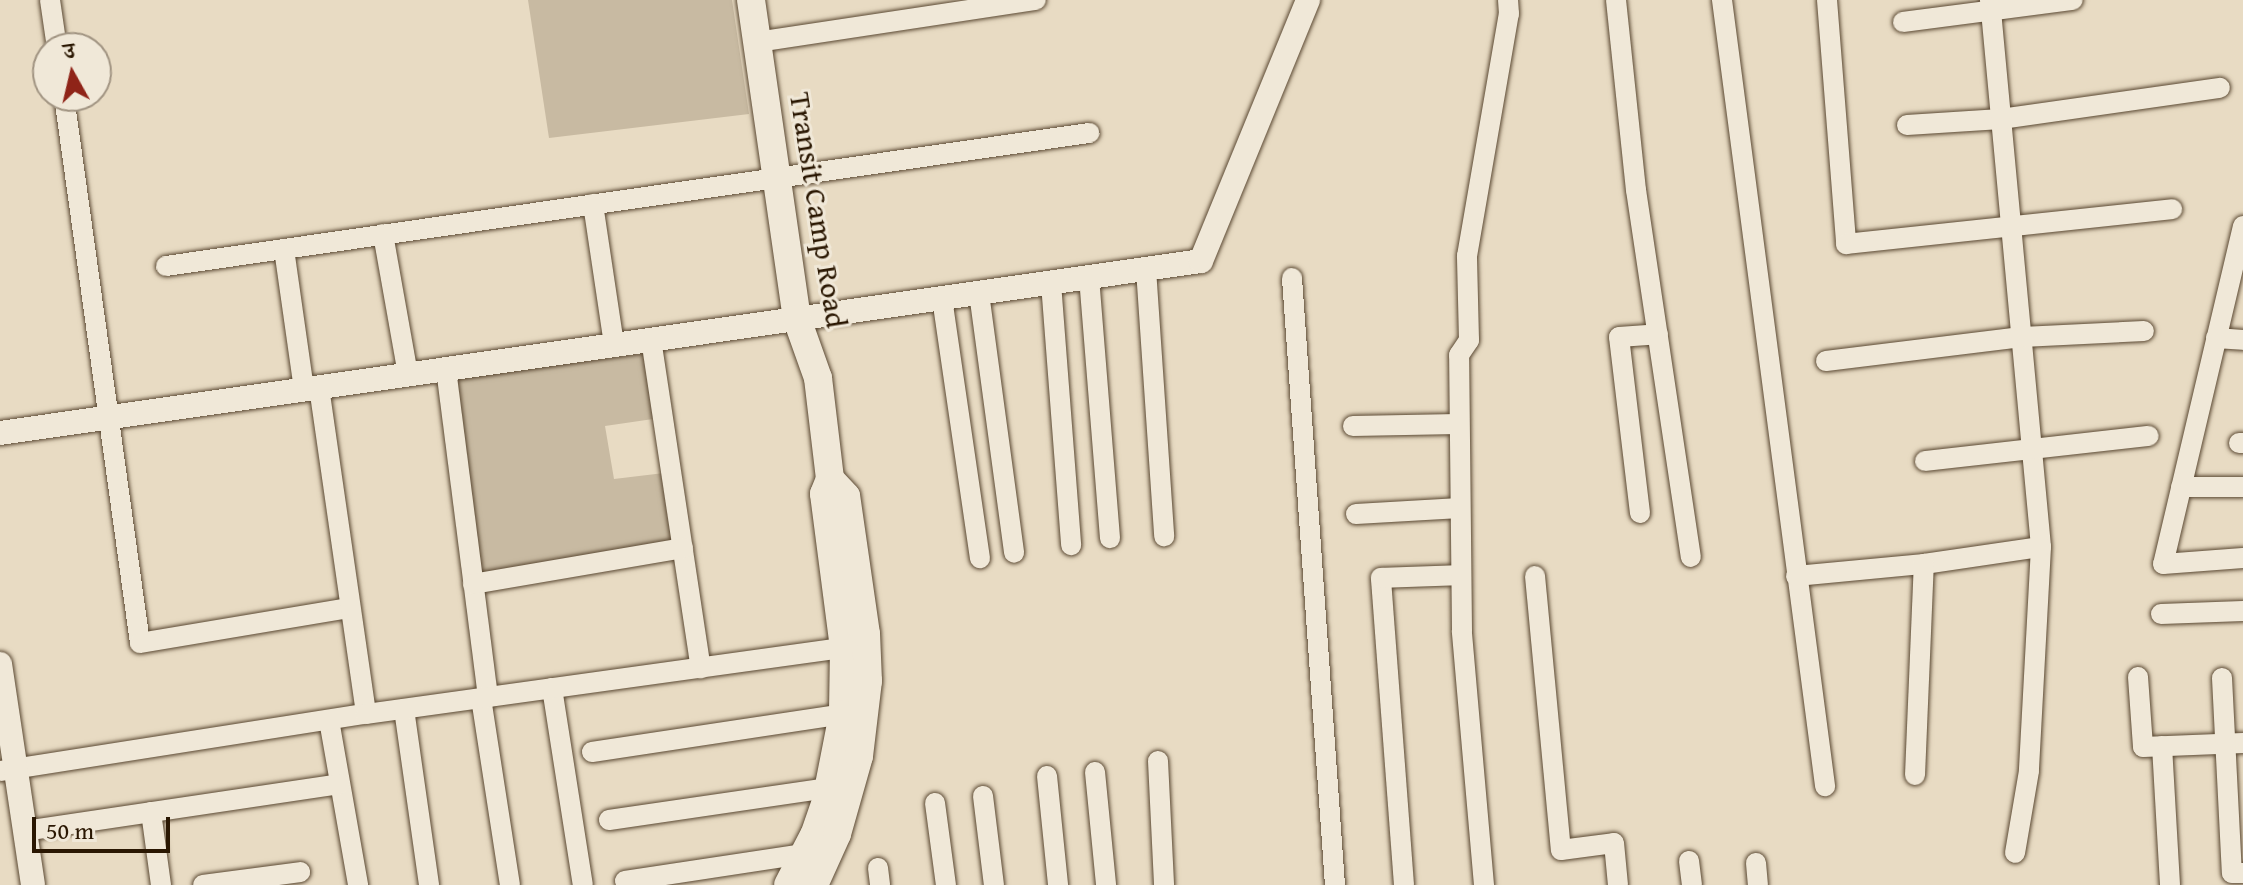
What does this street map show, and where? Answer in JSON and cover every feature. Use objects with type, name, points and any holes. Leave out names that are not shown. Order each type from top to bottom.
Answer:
[{"type":"main road","name":"Transit Camp Road","points":[[751,0],[797,319],[818,378],[830,479],[824,494],[865,719],[859,756],[837,834],[814,885]]},
{"type":"main road","name":"Transit Camp Road","points":[[788,885],[804,854],[829,788],[852,658]]},
{"type":"street","points":[[50,0],[55,32]]},
{"type":"street","points":[[757,42],[1036,0]]},
{"type":"street","points":[[0,433],[1201,261],[1308,0]]},
{"type":"street","points":[[1484,885],[1462,631],[1459,355],[1469,340],[1467,256],[1509,14],[1508,0]]},
{"type":"street","points":[[1616,0],[1636,190],[1691,557]]},
{"type":"street","points":[[1722,0],[1825,786]]},
{"type":"street","points":[[1827,0],[1846,244],[2172,209]]},
{"type":"street","points":[[1903,22],[1991,6],[2073,0]]},
{"type":"street","points":[[1991,6],[2041,547],[2029,771],[2015,853]]},
{"type":"street","points":[[1907,125],[2001,119],[2220,88]]},
{"type":"street","points":[[66,112],[140,643],[350,608]]},
{"type":"street","points":[[166,266],[1089,133]]},
{"type":"street","points":[[593,204],[614,345]]},
{"type":"street","points":[[2243,226],[2163,564],[2243,558]]},
{"type":"street","points":[[383,234],[408,375]]},
{"type":"street","points":[[284,249],[350,608],[366,714]]},
{"type":"street","points":[[1146,269],[1164,536]]},
{"type":"street","points":[[1089,277],[1110,538]]},
{"type":"street","points":[[1292,278],[1335,885]]},
{"type":"street","points":[[1051,283],[1071,545]]},
{"type":"street","points":[[979,293],[1014,553]]},
{"type":"street","points":[[942,298],[980,558]]},
{"type":"street","points":[[1826,361],[2022,337],[2144,331]]},
{"type":"street","points":[[1640,513],[1619,337],[1658,334]]},
{"type":"street","points":[[2216,338],[2243,340]]},
{"type":"street","points":[[651,339],[701,668]]},
{"type":"street","points":[[446,369],[510,885]]},
{"type":"street","points":[[1353,426],[1458,424]]},
{"type":"street","points":[[1925,461],[2149,436]]},
{"type":"street","points":[[2181,487],[2243,487]]},
{"type":"street","points":[[1356,514],[1460,508]]},
{"type":"street","points":[[1796,576],[1924,564],[2041,547]]},
{"type":"street","points":[[473,584],[683,548]]},
{"type":"street","points":[[1915,775],[1924,564]]},
{"type":"street","points":[[1404,885],[1381,578],[1461,575]]},
{"type":"street","points":[[1535,576],[1561,850],[1614,843],[1618,885]]},
{"type":"street","points":[[2161,614],[2243,611]]},
{"type":"street","points":[[8,770],[366,714],[701,668],[852,658]]},
{"type":"street","points":[[0,664],[8,770],[25,831],[33,885]]},
{"type":"street","points":[[2138,677],[2143,747],[2233,743]]},
{"type":"street","points":[[2222,678],[2233,743],[2232,873],[2243,873]]},
{"type":"street","points":[[552,688],[583,885]]},
{"type":"street","points":[[404,709],[429,885]]},
{"type":"street","points":[[592,752],[843,714]]},
{"type":"street","points":[[329,720],[358,885]]},
{"type":"street","points":[[2162,746],[2170,885]]},
{"type":"street","points":[[1158,761],[1164,885]]},
{"type":"street","points":[[1095,772],[1106,885]]},
{"type":"street","points":[[1047,776],[1058,885]]},
{"type":"street","points":[[25,831],[340,784]]},
{"type":"street","points":[[609,820],[829,788]]},
{"type":"street","points":[[983,796],[994,885]]},
{"type":"street","points":[[935,803],[946,885]]},
{"type":"street","points":[[151,812],[161,885]]},
{"type":"street","points":[[625,881],[804,854]]},
{"type":"street","points":[[1689,861],[1692,885]]},
{"type":"street","points":[[1756,863],[1758,885]]},
{"type":"street","points":[[203,885],[300,872]]},
{"type":"shaded area","points":[[528,0],[732,0],[749,114],[549,138]]},
{"type":"shaded area","points":[[643,354],[653,419],[605,426],[614,479],[664,473],[674,545],[481,575],[452,379]]}]
